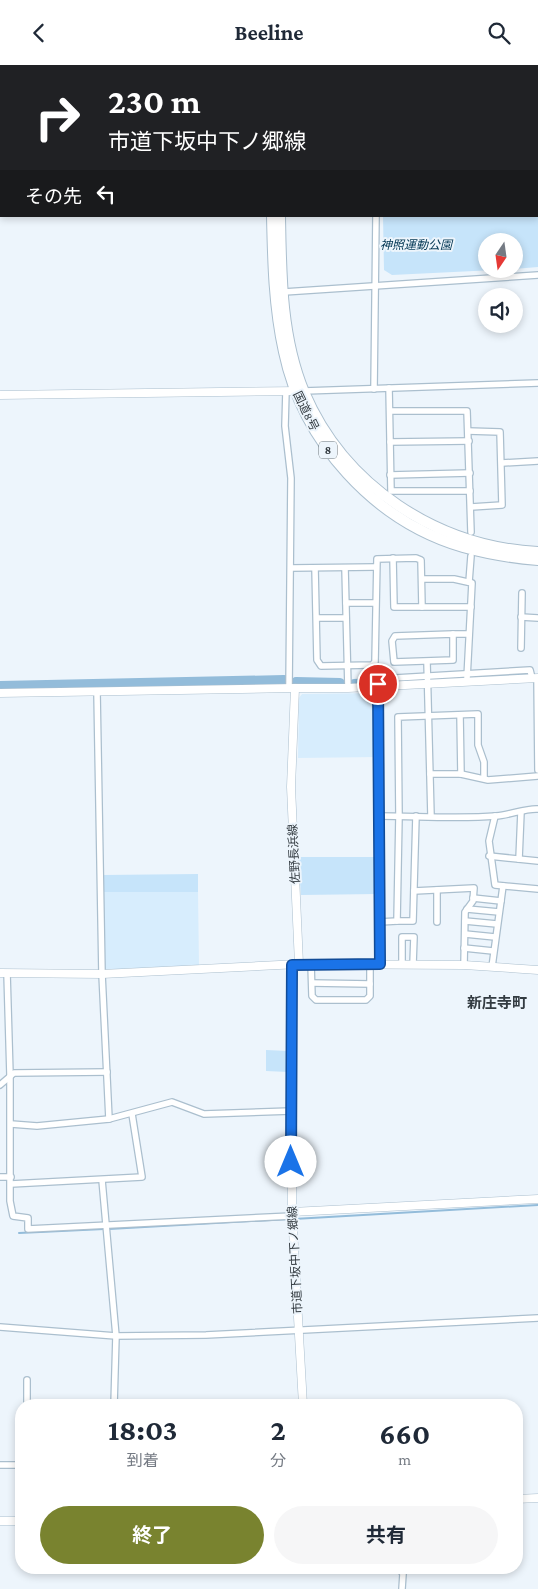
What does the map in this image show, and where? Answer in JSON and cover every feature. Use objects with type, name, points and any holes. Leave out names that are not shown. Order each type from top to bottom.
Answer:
[{"type":"highway","name":"国道8号","points":[[272,217],[273,279],[284,353],[296,391],[328,451],[353,480],[395,514],[440,538],[463,547],[515,558],[538,560]]},
{"type":"highway","name":"国道8号","points":[[280,217],[286,325],[296,391],[354,468],[373,487],[421,521],[468,539],[508,549],[538,552]]},
{"type":"street","points":[[374,389],[376,217]]},
{"type":"street","points":[[284,292],[538,275]]},
{"type":"street","points":[[0,395],[296,391],[538,383]]},
{"type":"street","points":[[389,388],[390,488],[393,492],[470,491]]},
{"type":"street","points":[[292,688],[291,478],[285,426],[296,391]]},
{"type":"street","points":[[390,411],[467,411],[471,507],[470,532]]},
{"type":"street","points":[[468,431],[500,432],[502,463],[502,505],[471,507]]},
{"type":"street","points":[[390,442],[469,441]]},
{"type":"street","points":[[502,463],[538,461]]},
{"type":"street","points":[[390,475],[470,473]]},
{"type":"street","points":[[468,679],[472,583],[469,582],[471,556]]},
{"type":"street","points":[[393,558],[394,607],[470,607]]},
{"type":"street","points":[[315,568],[317,664],[321,666],[372,665],[375,662],[374,603],[376,559],[420,559],[422,562],[422,607]]},
{"type":"street","points":[[291,569],[375,567]]},
{"type":"street","points":[[345,568],[348,688]]},
{"type":"street","points":[[422,579],[454,579],[469,582]]},
{"type":"street","points":[[522,593],[522,648]]},
{"type":"street","points":[[346,603],[374,603]]},
{"type":"street","points":[[317,618],[346,617]]},
{"type":"street","points":[[521,617],[538,618]]},
{"type":"street","points":[[453,634],[453,660],[394,662],[393,637],[453,634],[469,634]]},
{"type":"street","points":[[427,662],[431,816]]},
{"type":"street","points":[[0,693],[348,688],[378,684],[534,676],[538,771]]},
{"type":"street","points":[[378,684],[380,964]]},
{"type":"street","name":"佐野長浜線","points":[[292,688],[291,787],[296,964]]},
{"type":"street","points":[[98,692],[102,974],[109,1119]]},
{"type":"street","points":[[396,921],[399,816],[398,717],[478,714],[478,745],[484,762],[484,778]]},
{"type":"street","points":[[460,715],[461,773]]},
{"type":"street","points":[[430,773],[461,773],[488,780],[538,776]]},
{"type":"street","points":[[379,816],[495,816],[521,813],[530,808],[538,809]]},
{"type":"street","points":[[519,859],[521,813]]},
{"type":"street","points":[[380,921],[413,921],[416,816]]},
{"type":"street","points":[[495,816],[489,841],[489,856],[494,885],[538,889]]},
{"type":"street","points":[[489,856],[538,861]]},
{"type":"street","points":[[492,967],[503,886]]},
{"type":"street","points":[[414,891],[474,888],[473,898],[467,909],[465,921],[464,965]]},
{"type":"street","points":[[437,890],[437,922]]},
{"type":"street","points":[[473,898],[501,901]]},
{"type":"street","points":[[467,909],[499,913]]},
{"type":"street","points":[[465,921],[497,924]]},
{"type":"street","points":[[465,934],[495,937]]},
{"type":"street","points":[[402,964],[402,937],[414,937],[413,965]]},
{"type":"street","points":[[464,948],[494,951]]},
{"type":"street","points":[[538,970],[464,965],[296,964],[102,974],[3,973],[10,1075],[13,1216],[28,1218],[28,1229],[292,1217],[538,1199]]},
{"type":"street","name":"市道下坂中下ノ郷線","points":[[296,964],[291,1111],[292,1217],[303,1399]]},
{"type":"street","points":[[311,964],[312,996],[316,1000],[342,1001],[366,1000],[370,996],[370,964]]},
{"type":"street","points":[[312,983],[370,984]]},
{"type":"street","points":[[0,1085],[14,1073],[107,1073]]},
{"type":"street","points":[[11,1124],[37,1126],[109,1119],[172,1102],[204,1113],[291,1111]]},
{"type":"street","points":[[11,1185],[142,1177],[132,1114]]},
{"type":"street","points":[[0,1177],[11,1177]]},
{"type":"street","points":[[102,1180],[116,1336],[114,1399]]},
{"type":"street","points":[[0,1327],[116,1336],[298,1330],[538,1318]]},
{"type":"street","points":[[27,1399],[28,1380]]},
{"type":"street","points":[[0,1465],[15,1465]]},
{"type":"street","points":[[523,1499],[538,1498]]},
{"type":"street","points":[[0,1521],[15,1521]]},
{"type":"street","points":[[402,1589],[403,1574]]},
{"type":"shaded area","points":[[377,693],[377,757],[298,758],[299,698],[302,694]]},
{"type":"shaded area","points":[[103,892],[198,892],[199,966],[105,971]]},
{"type":"green space","name":"神照運動公園","points":[[383,217],[538,217],[538,267],[523,268],[523,233],[478,233],[478,271],[392,275],[384,270]]},
{"type":"green space","points":[[298,857],[377,857],[377,894],[301,895]]},
{"type":"green space","points":[[198,874],[198,892],[103,892],[103,875]]},
{"type":"green space","points":[[266,1050],[288,1051],[288,1072],[266,1071]]},
{"type":"waterway","points":[[488,677],[528,674]]},
{"type":"waterway","points":[[0,686],[284,680]]},
{"type":"waterway","points":[[296,682],[340,683]]},
{"type":"waterway","points":[[354,684],[390,682]]},
{"type":"waterway","points":[[294,1219],[538,1205]]},
{"type":"waterway","points":[[109,1229],[289,1219]]},
{"type":"waterway","points":[[19,1233],[104,1229]]},
{"type":"district","name":"新庄寺町","points":[[497,1003]]},
{"type":"route","points":[[291,1162],[292,965],[380,964],[378,684]]}]
